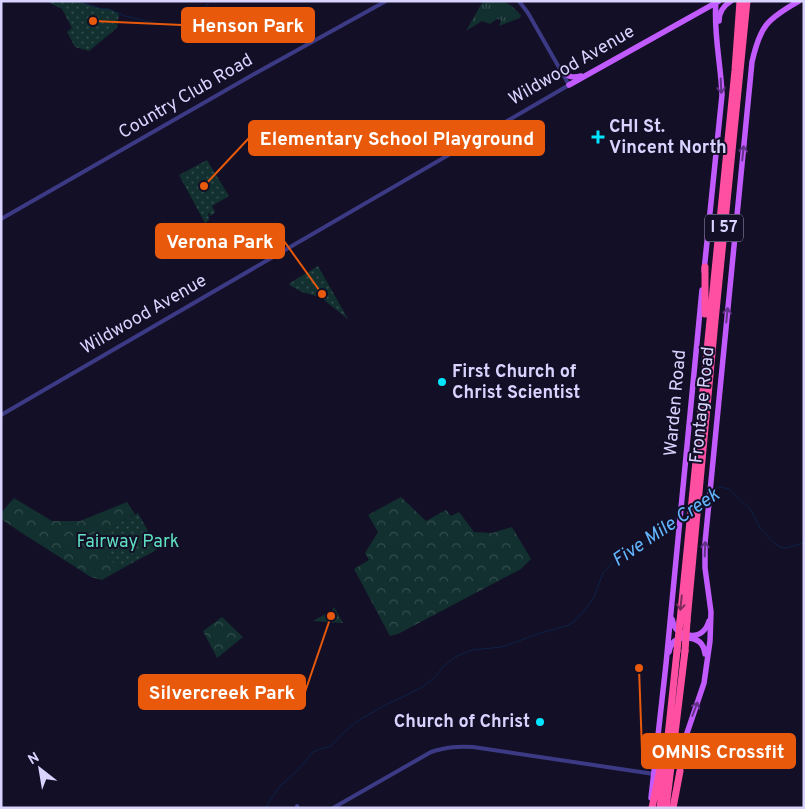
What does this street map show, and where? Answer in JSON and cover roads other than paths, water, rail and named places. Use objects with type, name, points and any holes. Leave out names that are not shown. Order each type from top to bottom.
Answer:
[{"type":"highway","name":"I 57","points":[[666,808],[700,452],[747,1]]},
{"type":"highway","name":"I 57","points":[[700,452],[705,356],[735,70],[740,4]]},
{"type":"highway","points":[[704,267],[705,356]]},
{"type":"highway","name":"I 57","points":[[660,808],[681,651]]},
{"type":"highway","points":[[651,808],[670,727]]},
{"type":"highway","points":[[675,808],[680,771]]},
{"type":"main road","points":[[720,64],[721,39],[719,15],[731,1]]},
{"type":"main road","points":[[782,11],[791,1]]},
{"type":"main road","points":[[782,11],[799,1]]},
{"type":"main road","name":"Warden Road","points":[[651,808],[722,95],[716,20],[717,2]]},
{"type":"main road","name":"Wildwood Avenue","points":[[569,85],[717,2]]},
{"type":"main road","name":"Frontage Road","points":[[680,771],[686,736],[702,691],[711,628],[704,552],[752,65],[756,46],[763,29],[771,19],[782,11]]},
{"type":"main road","points":[[697,13],[708,12],[716,20]]},
{"type":"main road","points":[[562,72],[572,78],[586,76]]},
{"type":"main road","points":[[671,610],[676,630],[691,635],[704,631],[711,612]]},
{"type":"main road","points":[[667,658],[676,640],[691,638],[699,641],[705,649],[706,666]]},
{"type":"street","name":"Country Club Road","points":[[1,219],[248,77],[386,1]]},
{"type":"street","points":[[519,1],[528,13],[569,85]]},
{"type":"street","name":"Wildwood Avenue","points":[[1,415],[569,85]]},
{"type":"street","points":[[333,808],[432,752],[455,746],[483,748],[654,774]]},
{"type":"waterway","points":[[78,1],[158,24],[178,25],[190,20],[204,9],[210,1]]},
{"type":"waterway","name":"Five Mile Creek","points":[[712,492],[721,487],[729,489],[751,510],[760,528],[780,547],[786,548],[804,543]]},
{"type":"waterway","name":"Five Mile Creek","points":[[700,501],[707,497]]},
{"type":"waterway","name":"Five Mile Creek","points":[[683,515],[689,509]]},
{"type":"waterway","name":"Five Mile Creek","points":[[265,808],[280,786],[298,770],[313,752],[331,746],[359,720],[424,686],[455,657],[472,650],[502,647],[574,622],[594,597],[603,573],[614,561],[636,545],[658,537],[667,524],[677,518]]},
{"type":"place","name":"Henson Park","points":[[93,21]]},
{"type":"place","name":"CHI St. Vincent North","points":[[598,137]]},
{"type":"place","name":"Elementary School Playground","points":[[204,186]]},
{"type":"place","name":"Verona Park","points":[[322,294]]},
{"type":"place","name":"First Church of Christ Scientist","points":[[442,382]]},
{"type":"place","name":"Silvercreek Park","points":[[331,616]]},
{"type":"place","name":"OMNIS Crossfit","points":[[639,668]]},
{"type":"place","name":"Church of Christ","points":[[540,722]]},
{"type":"park label","name":"Fairway Park","points":[[128,542]]}]
